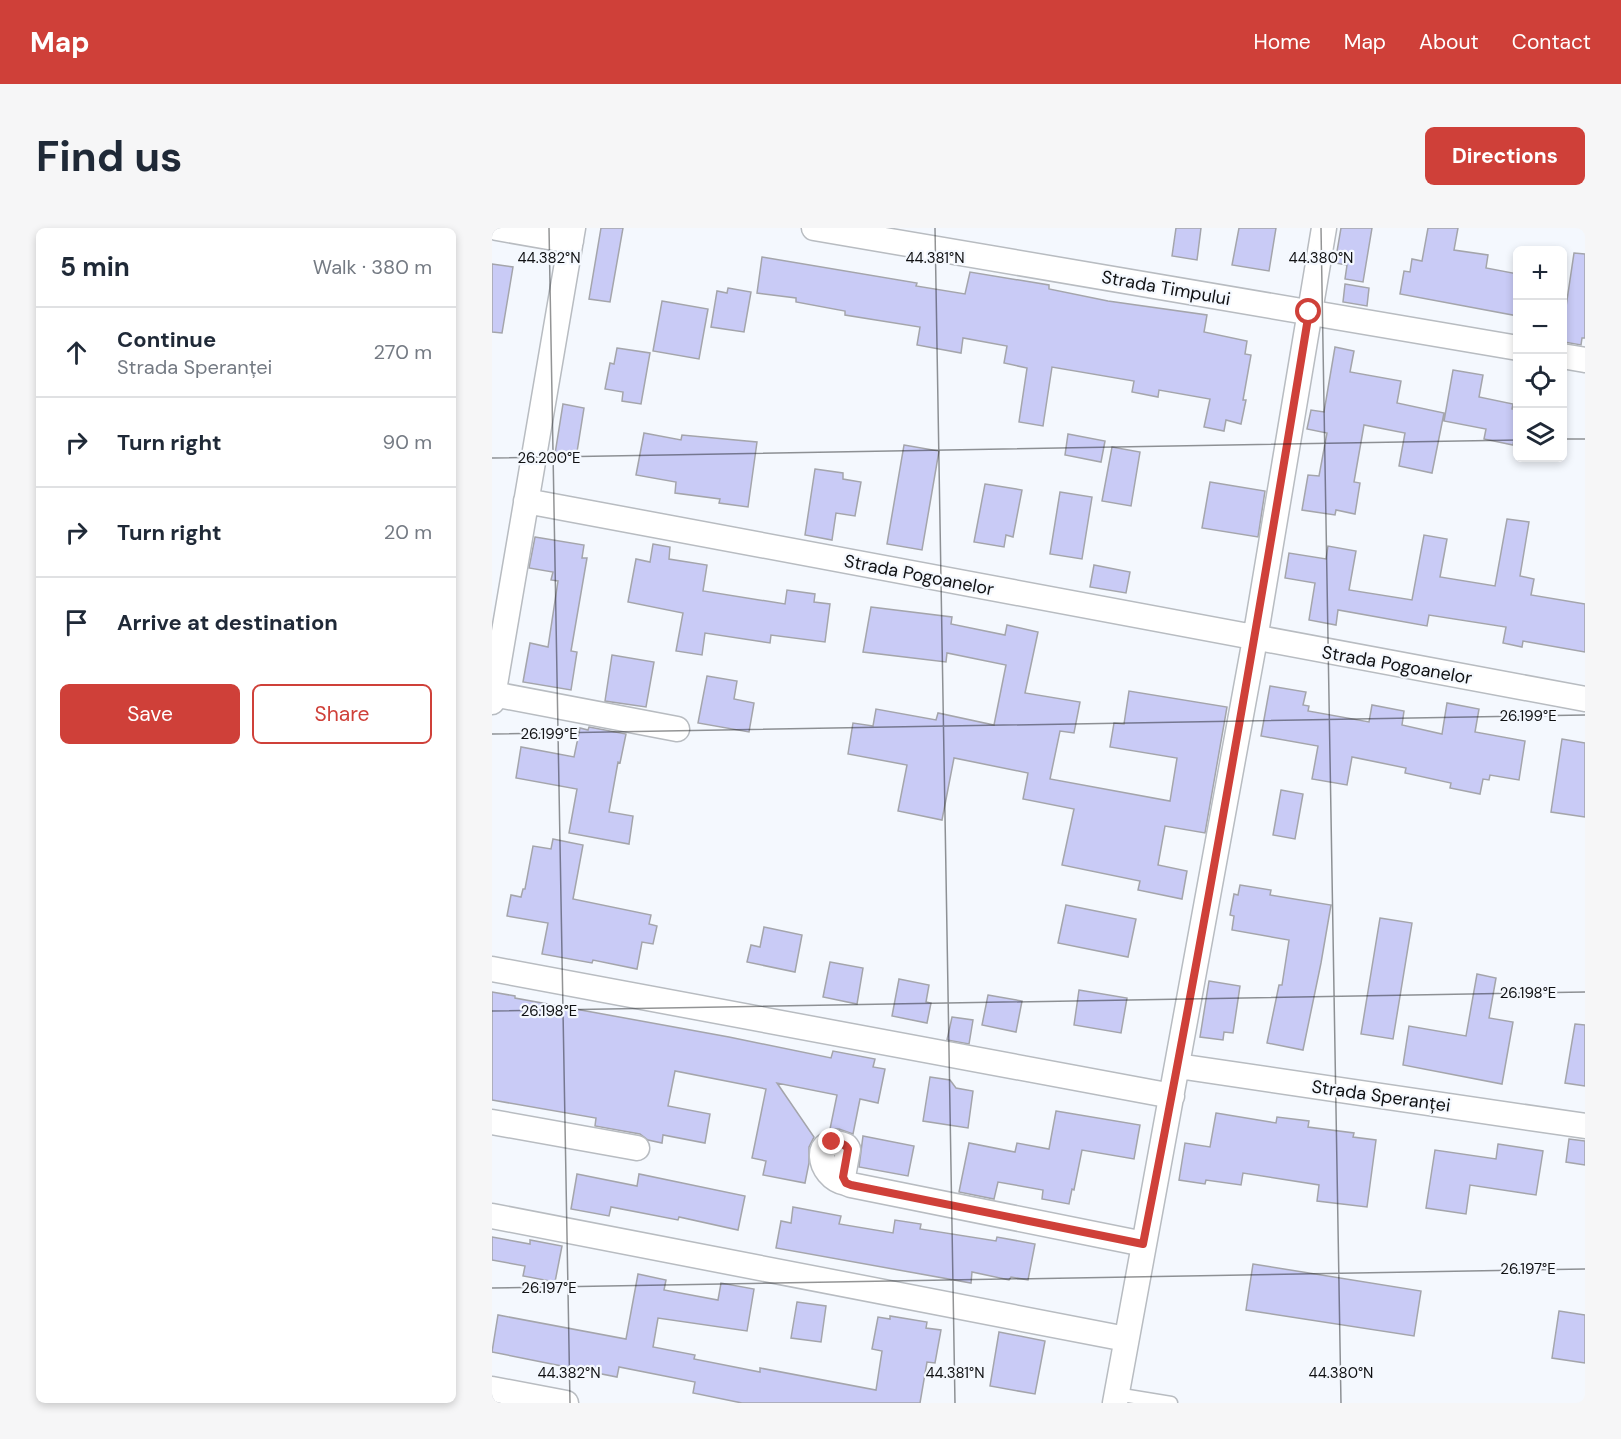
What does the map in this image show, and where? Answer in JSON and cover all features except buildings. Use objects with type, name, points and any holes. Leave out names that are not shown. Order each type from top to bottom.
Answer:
[{"type":"street","points":[[497,228],[572,234],[526,501],[496,657],[493,698],[677,729]]},
{"type":"street","name":"Strada Timpului","points":[[814,228],[1513,347]]},
{"type":"street","points":[[1116,1399],[1255,639],[1324,228]]},
{"type":"street","points":[[1567,357],[1585,360]]},
{"type":"street","name":"Strada Pogoanelor","points":[[526,501],[1585,699]]},
{"type":"street","points":[[492,969],[1172,1096]]},
{"type":"street","name":"Strada Speranței","points":[[1178,1066],[1585,1126]]},
{"type":"street","points":[[492,1122],[637,1148]]},
{"type":"street","points":[[846,1183],[1143,1244]]},
{"type":"street","points":[[492,1216],[1126,1339]]},
{"type":"street","points":[[492,1389],[566,1403]]},
{"type":"lane","points":[[1116,1399],[1170,1403]]},
{"type":"route","points":[[832,1142],[846,1146],[848,1149],[843,1177],[846,1183],[851,1185],[1143,1244],[1255,639],[1309,312]]}]
